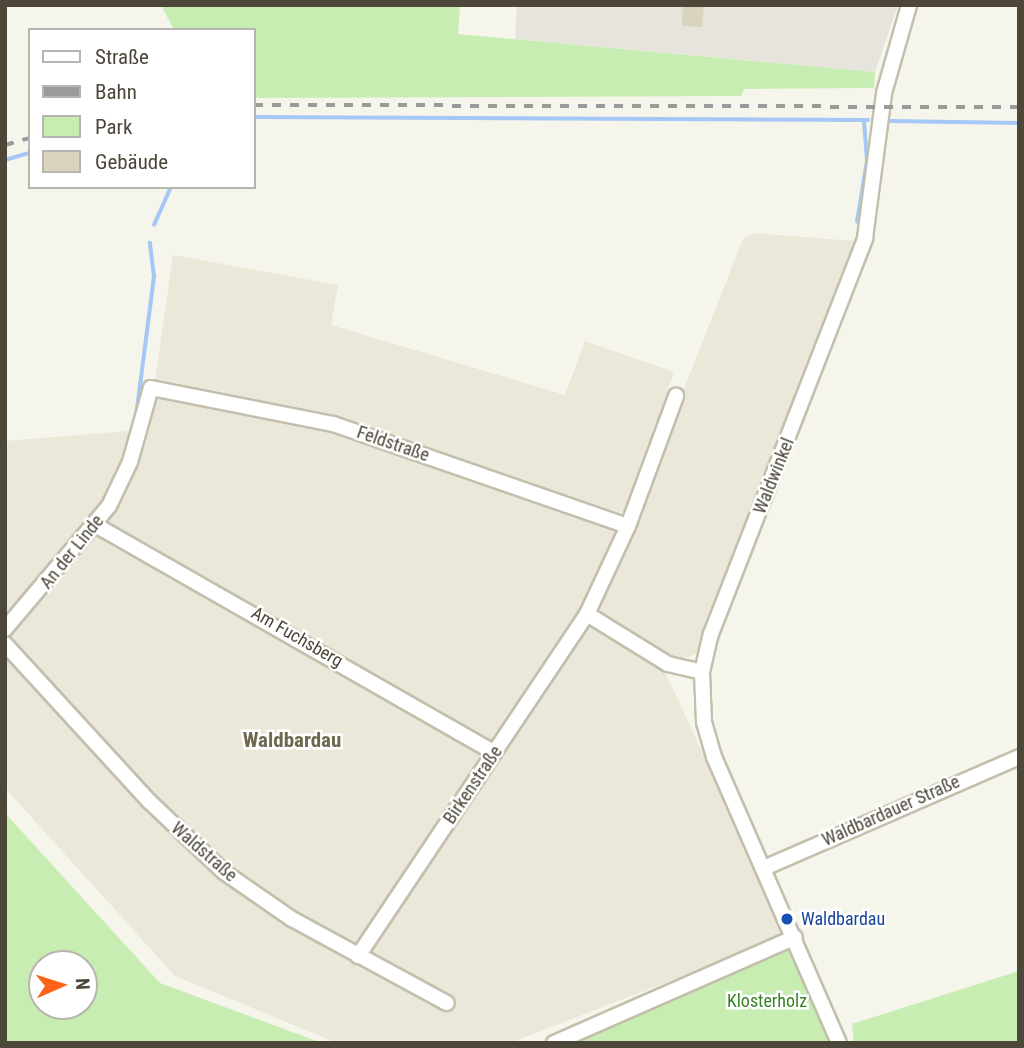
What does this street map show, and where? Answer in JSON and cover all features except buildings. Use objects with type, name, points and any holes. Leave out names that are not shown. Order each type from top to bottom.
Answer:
[{"type":"street","name":"Waldwinkel","points":[[839,1043],[795,937],[714,757],[704,722],[702,672],[711,634],[865,238],[884,93],[909,5]]},
{"type":"street","name":"An der Linde","points":[[5,629],[97,526],[130,463],[151,388]]},
{"type":"street","name":"Feldstraße","points":[[151,388],[333,424],[628,526]]},
{"type":"street","name":"Birkenstraße","points":[[358,956],[587,614],[628,526],[676,396]]},
{"type":"street","name":"Am Fuchsberg","points":[[97,526],[494,752]]},
{"type":"street","points":[[587,614],[668,664],[702,672]]},
{"type":"street","name":"Waldstraße","points":[[5,644],[202,853],[292,919],[447,1003]]},
{"type":"street","name":"Waldbardauer Straße","points":[[764,868],[1019,757]]},
{"type":"street","points":[[554,1043],[795,937]]},
{"type":"shaded area","points":[[517,5],[898,5],[875,72],[515,39]]},
{"type":"shaded area","points":[[753,233],[854,241],[702,644],[697,654],[673,662],[596,612],[743,239]]},
{"type":"shaded area","points":[[173,255],[338,285],[331,325],[565,395],[585,341],[674,372],[625,514],[335,419],[160,386],[155,381]]},
{"type":"shaded area","points":[[158,396],[331,429],[614,528],[616,536],[580,617],[663,667],[786,936],[510,1043],[337,1043],[175,976],[5,788],[5,441],[128,431],[135,462]]},
{"type":"green space","points":[[161,5],[460,5],[458,34],[875,72],[874,88],[744,89],[741,96],[256,98],[256,28],[173,28]]},
{"type":"green space","points":[[5,813],[160,983],[322,1043],[5,1043]]},
{"type":"green space","name":"Klosterholz","points":[[790,944],[833,1043],[564,1043]]},
{"type":"green space","points":[[1019,971],[1019,1043],[854,1043],[852,1024]]},
{"type":"waterway","points":[[256,117],[868,120]]},
{"type":"waterway","points":[[857,222],[867,161],[864,121]]},
{"type":"waterway","points":[[891,121],[1019,123]]},
{"type":"waterway","points":[[5,160],[28,154]]},
{"type":"waterway","points":[[154,225],[170,189]]},
{"type":"waterway","points":[[136,417],[154,277],[150,243]]},
{"type":"railway","points":[[256,105],[1019,107]]},
{"type":"railway","points":[[5,145],[28,139]]},
{"type":"place","name":"Waldbardau","points":[[787,919]]},
{"type":"district","name":"Waldbardau","points":[[292,740]]}]
